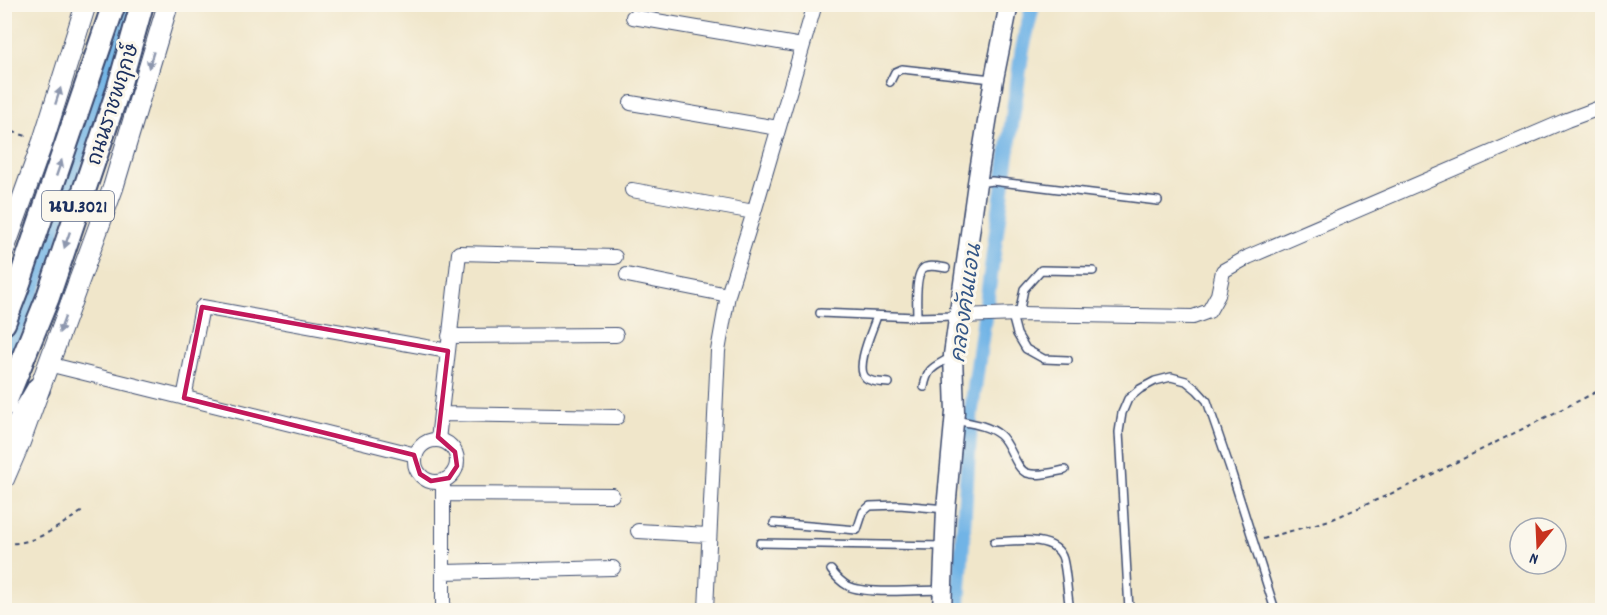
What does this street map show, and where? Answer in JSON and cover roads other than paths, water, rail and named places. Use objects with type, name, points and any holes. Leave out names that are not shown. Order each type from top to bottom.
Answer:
[{"type":"main road","points":[[4,250],[44,141],[86,4]]},
{"type":"main road","name":"ถนนราชพฤกษ์","points":[[4,323],[114,4]]},
{"type":"main road","name":"ถนนราชพฤกษ์","points":[[4,405],[48,297],[118,90],[142,4]]},
{"type":"main road","points":[[4,479],[20,442],[112,188],[168,4]]},
{"type":"main road","points":[[4,447],[38,388]]},
{"type":"street","points":[[706,610],[718,351],[728,295],[815,4]]},
{"type":"street","points":[[942,610],[946,509],[960,421],[953,355],[985,182],[994,79],[1009,4]]},
{"type":"street","points":[[633,17],[802,46]]},
{"type":"street","points":[[631,103],[778,128]]},
{"type":"street","points":[[959,316],[1193,317],[1209,311],[1218,295],[1223,271],[1248,257],[1602,107]]},
{"type":"street","points":[[632,190],[754,212]]},
{"type":"street","points":[[438,440],[459,253],[615,257]]},
{"type":"street","points":[[627,275],[728,295]]},
{"type":"street","points":[[184,398],[202,307],[448,351]]},
{"type":"street","points":[[449,336],[616,335]]},
{"type":"street","points":[[48,364],[416,455]]},
{"type":"street","points":[[441,414],[617,417]]},
{"type":"street","points":[[443,610],[443,488],[457,466],[457,459],[451,446],[445,442],[438,440],[424,444],[416,455],[417,469],[425,479],[443,488],[612,495]]},
{"type":"street","points":[[638,531],[708,535]]},
{"type":"street","points":[[443,572],[613,568]]},
{"type":"lane","points":[[890,82],[895,72],[902,69],[994,79]]},
{"type":"lane","points":[[985,182],[1013,183],[1158,201]]},
{"type":"lane","points":[[917,317],[918,281],[921,270],[930,266],[946,268]]},
{"type":"lane","points":[[1068,360],[1044,359],[1026,349],[1017,334],[1012,315],[1024,289],[1041,270],[1093,271]]},
{"type":"lane","points":[[820,313],[917,317],[959,316]]},
{"type":"lane","points":[[877,316],[861,367],[863,374],[872,381],[889,383]]},
{"type":"lane","points":[[924,387],[926,376],[932,368],[953,355]]},
{"type":"lane","points":[[1129,610],[1119,432],[1122,412],[1128,399],[1140,389],[1155,381],[1170,377],[1186,381],[1207,401],[1275,610]]},
{"type":"lane","points":[[960,421],[988,428],[999,434],[1008,444],[1021,470],[1028,474],[1038,475],[1065,470]]},
{"type":"lane","points":[[774,523],[857,530],[863,512],[870,506],[899,505],[946,509]]},
{"type":"lane","points":[[994,542],[1025,540],[1043,542],[1056,549],[1062,556],[1070,610]]},
{"type":"lane","points":[[760,543],[944,546]]},
{"type":"lane","points":[[831,570],[838,579],[854,588],[885,591],[942,590]]},
{"type":"waterway","points":[[4,360],[37,281],[128,4]]},
{"type":"waterway","name":"คลองคันแอน","points":[[958,610],[971,413],[1022,51],[1033,4]]}]
